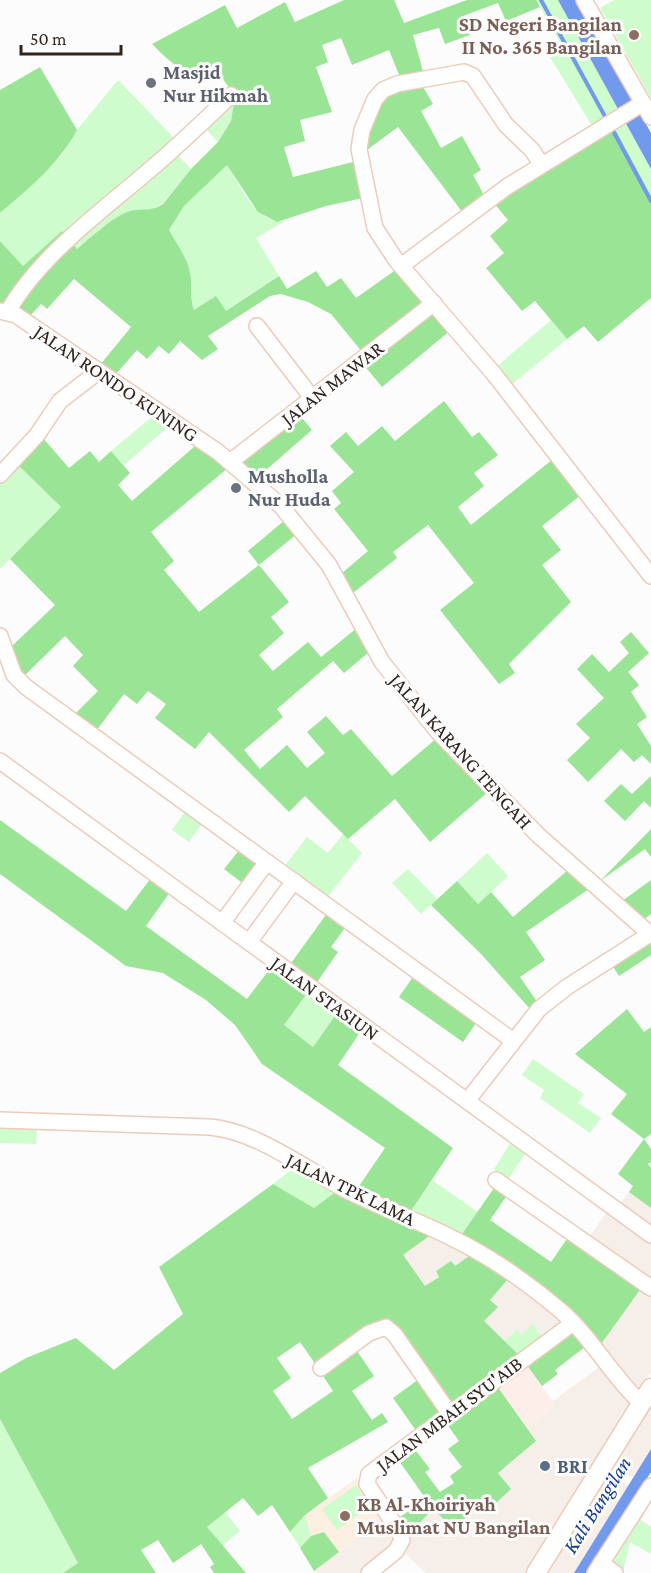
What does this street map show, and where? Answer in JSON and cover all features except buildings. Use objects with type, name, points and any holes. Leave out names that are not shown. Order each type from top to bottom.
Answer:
[{"type":"main road","points":[[536,1573],[646,1396]]},
{"type":"street","points":[[401,266],[478,206],[541,164],[606,125],[645,108],[584,0]]},
{"type":"street","points":[[541,164],[532,150],[506,125],[469,73],[460,72],[397,84],[383,90],[375,99],[365,119],[359,149],[375,228],[401,266],[494,374],[651,576]]},
{"type":"street","points":[[4,311],[78,232],[168,154],[231,95]]},
{"type":"street","name":"JALAN MAWAR","points":[[230,462],[434,303]]},
{"type":"street","name":"JALAN RONDO KUNING","points":[[4,311],[99,371],[230,462]]},
{"type":"street","points":[[257,326],[313,399]]},
{"type":"street","points":[[0,475],[27,448],[60,401],[99,371]]},
{"type":"street","name":"JALAN KARANG TENGAH","points":[[230,462],[281,506],[317,548],[339,580],[382,662],[438,732],[538,836],[651,934]]},
{"type":"street","points":[[0,636],[19,681],[512,1040]]},
{"type":"street","name":"JALAN STASIUN","points":[[0,761],[651,1235]]},
{"type":"street","points":[[222,923],[267,862]]},
{"type":"street","points":[[249,942],[294,881]]},
{"type":"street","points":[[466,1101],[512,1040],[550,1000],[651,934]]},
{"type":"street","name":"JALAN TPK LAMA","points":[[0,1120],[209,1127],[233,1130],[375,1204],[469,1247],[526,1284],[573,1323],[618,1380],[646,1396]]},
{"type":"street","points":[[496,1180],[651,1287]]},
{"type":"street","name":"JALAN MBAH SYU'AIB","points":[[369,1573],[396,1551],[402,1540],[399,1531],[370,1490],[367,1477],[573,1323]]},
{"type":"street","points":[[321,1368],[369,1333],[386,1328],[395,1335],[450,1414]]},
{"type":"street","points":[[615,1573],[598,1568],[651,1486]]},
{"type":"shaded area","points":[[629,1192],[651,1208],[651,1231],[618,1207]]},
{"type":"shaded area","points":[[609,1209],[651,1239],[651,1285],[587,1240]]},
{"type":"shaded area","points":[[432,1234],[472,1254],[455,1266],[436,1272],[439,1276],[425,1287],[402,1255]]},
{"type":"shaded area","points":[[509,1278],[565,1322],[543,1339],[522,1334],[517,1329],[505,1341],[483,1321],[497,1307],[490,1300]]},
{"type":"shaded area","points":[[642,1287],[651,1293],[651,1372],[638,1393],[599,1347]]},
{"type":"shaded area","points":[[526,1364],[556,1406],[527,1428],[497,1386]]},
{"type":"shaded area","points":[[599,1367],[633,1402],[525,1573],[426,1573],[402,1551],[412,1531],[433,1509],[487,1496],[494,1504],[498,1473],[535,1441],[527,1428],[555,1406],[552,1402]]},
{"type":"shaded area","points":[[651,1401],[651,1449],[633,1478],[611,1465]]},
{"type":"shaded area","points":[[607,1472],[629,1486],[574,1573],[543,1573]]},
{"type":"shaded area","name":"KB Al-Khoiriyah Muslimat NU Bangilan","points":[[357,1478],[385,1517],[339,1552],[324,1532],[311,1536],[305,1515]]},
{"type":"shaded area","points":[[385,1517],[399,1538],[363,1573],[316,1573],[314,1571]]},
{"type":"green space","points":[[344,0],[394,0],[404,23],[467,0],[536,0],[540,7],[506,21],[498,3],[463,16],[470,35],[445,44],[439,28],[413,35],[424,75],[400,77],[389,50],[352,65],[341,38],[322,45],[328,62],[316,67],[332,112],[300,120],[305,141],[284,147],[293,177],[353,162],[363,198],[326,206],[277,222],[258,212],[227,165],[184,206],[169,230],[189,266],[194,310],[216,296],[226,311],[279,276],[287,289],[316,271],[327,287],[341,278],[356,298],[397,269],[428,304],[363,353],[331,314],[308,302],[281,294],[270,296],[208,336],[218,349],[202,360],[180,341],[169,354],[159,346],[147,359],[137,350],[115,375],[100,365],[131,327],[74,279],[47,309],[41,304],[29,317],[0,304],[0,241],[23,266],[62,231],[77,249],[120,215],[163,204],[191,169],[218,142],[231,121],[235,95],[219,74],[182,68],[169,60],[152,44],[225,5],[237,28],[285,2],[295,22]]},
{"type":"green space","points":[[536,0],[558,0],[651,169],[651,196],[613,126],[597,134],[550,57],[564,50]]},
{"type":"green space","name":"SD Negeri Bangilan II No. 365 Bangilan","points":[[614,0],[651,0],[651,98],[600,8]]},
{"type":"green space","points":[[40,67],[77,130],[52,165],[0,213],[0,90]]},
{"type":"green space","points":[[118,80],[175,139],[169,146],[191,169],[163,203],[151,210],[131,211],[122,215],[77,249],[62,231],[23,266],[0,241],[0,213],[62,155],[77,130]]},
{"type":"green space","points":[[422,85],[433,104],[421,111],[441,148],[462,136],[481,170],[473,175],[485,197],[463,213],[398,127],[367,150],[370,129],[386,98],[390,94]]},
{"type":"green space","points":[[235,95],[231,121],[218,142],[203,126]]},
{"type":"green space","points":[[613,125],[651,196],[651,298],[598,342],[584,326],[567,339],[535,301],[522,311],[486,268],[504,253],[490,236],[508,220],[492,201]]},
{"type":"green space","points":[[227,164],[243,192],[257,210],[275,221],[285,221],[256,238],[279,276],[226,311],[194,310],[189,266],[169,230],[184,206]]},
{"type":"green space","points":[[434,308],[451,330],[382,387],[363,364]]},
{"type":"green space","points":[[551,320],[567,339],[510,386],[495,368]]},
{"type":"green space","points":[[444,401],[472,437],[479,432],[498,455],[474,473],[484,486],[458,507],[471,525],[553,459],[581,495],[542,526],[561,550],[542,565],[571,602],[509,664],[515,673],[499,684],[440,610],[474,583],[428,525],[393,552],[397,558],[353,593],[342,573],[368,551],[334,509],[341,503],[332,491],[354,472],[330,446],[346,432],[358,446],[382,426],[395,441]]},
{"type":"green space","points":[[299,414],[312,430],[258,477],[239,462]]},
{"type":"green space","points":[[153,416],[168,427],[124,465],[111,451]]},
{"type":"green space","points":[[43,438],[69,468],[90,451],[99,462],[111,451],[130,473],[118,485],[132,501],[195,446],[228,468],[151,532],[174,561],[164,570],[199,612],[259,565],[289,602],[271,617],[284,633],[259,655],[273,671],[308,642],[321,657],[357,628],[369,652],[344,673],[333,661],[277,709],[283,717],[244,750],[260,769],[287,745],[307,768],[325,753],[307,732],[326,716],[343,735],[351,729],[392,776],[437,738],[488,792],[430,842],[395,799],[348,839],[305,796],[289,812],[209,732],[195,749],[155,718],[166,704],[148,691],[137,704],[124,694],[96,731],[74,715],[98,691],[73,666],[83,655],[65,636],[23,677],[12,646],[55,605],[10,559],[61,507],[18,465]]},
{"type":"green space","points":[[18,465],[61,507],[0,569],[0,482]]},
{"type":"green space","points":[[286,519],[298,533],[259,565],[248,551]]},
{"type":"green space","points":[[631,632],[649,653],[628,672],[639,685],[631,692],[647,717],[637,724],[651,746],[651,764],[642,755],[634,762],[621,749],[588,782],[567,760],[590,738],[576,724],[604,698],[577,669],[592,654],[609,672],[629,653],[620,642]]},
{"type":"green space","points":[[651,776],[651,808],[644,801],[625,821],[604,801],[621,784],[632,794]]},
{"type":"green space","points":[[187,809],[204,821],[189,842],[172,830]]},
{"type":"green space","points":[[0,820],[126,911],[151,878],[170,892],[146,926],[247,999],[272,966],[308,992],[284,1025],[313,1047],[337,1013],[361,1031],[338,1065],[453,1148],[409,1214],[357,1189],[385,1148],[262,1064],[235,1025],[206,1000],[163,973],[126,966],[0,874]]},
{"type":"green space","points":[[651,829],[651,857],[645,849],[600,881]]},
{"type":"green space","points":[[343,834],[362,853],[326,899],[283,868],[307,837],[328,853]]},
{"type":"green space","points":[[241,848],[261,862],[245,885],[224,869]]},
{"type":"green space","points":[[487,853],[508,876],[478,904],[457,881]]},
{"type":"green space","points":[[408,869],[437,899],[421,914],[392,883]]},
{"type":"green space","points":[[568,870],[589,889],[526,932],[545,960],[520,977],[538,1003],[530,1009],[481,954],[431,905],[457,881],[478,904],[491,892],[513,917]]},
{"type":"green space","points":[[651,880],[651,914],[643,920],[622,901]]},
{"type":"green space","points":[[328,912],[347,925],[331,947],[338,952],[315,985],[289,966]]},
{"type":"green space","points":[[651,941],[651,955],[619,976],[612,965]]},
{"type":"green space","points":[[415,974],[478,1020],[463,1042],[399,997]]},
{"type":"green space","points":[[308,992],[337,1013],[313,1047],[283,1026]]},
{"type":"green space","points":[[627,1009],[644,1032],[651,1027],[651,1134],[644,1139],[611,1114],[627,1094],[575,1054]]},
{"type":"green space","points":[[533,1059],[584,1094],[578,1103],[601,1118],[590,1133],[540,1098],[544,1090],[522,1075]]},
{"type":"green space","points":[[0,1124],[37,1126],[36,1144],[0,1143]]},
{"type":"green space","points":[[644,1139],[651,1149],[651,1162],[648,1164],[651,1168],[651,1208],[629,1192],[633,1186],[618,1174]]},
{"type":"green space","points":[[512,1140],[527,1151],[506,1182],[494,1169]]},
{"type":"green space","points":[[294,1168],[337,1191],[314,1208],[273,1184]]},
{"type":"green space","points":[[432,1180],[478,1212],[460,1237],[409,1214]]},
{"type":"green space","points":[[273,1184],[314,1208],[337,1191],[432,1234],[403,1255],[425,1286],[439,1277],[436,1271],[451,1261],[455,1266],[472,1254],[509,1278],[490,1300],[498,1307],[484,1321],[520,1356],[451,1406],[394,1326],[316,1365],[300,1342],[277,1358],[291,1378],[273,1391],[292,1419],[333,1391],[321,1373],[355,1348],[374,1376],[352,1391],[372,1420],[382,1413],[388,1422],[308,1468],[328,1498],[305,1515],[290,1532],[272,1505],[258,1516],[243,1498],[207,1527],[246,1573],[214,1573],[210,1567],[214,1564],[201,1544],[173,1563],[158,1540],[141,1550],[156,1573],[63,1573],[78,1563],[0,1419],[0,1373],[26,1358],[76,1338],[114,1370],[183,1314],[159,1267]]},
{"type":"green space","points":[[496,1185],[508,1194],[490,1220],[551,1262],[569,1236],[642,1287],[599,1347],[460,1237]]},
{"type":"green space","points":[[533,1324],[543,1339],[520,1356],[505,1341],[517,1329],[522,1334]]},
{"type":"green space","points":[[572,1330],[585,1347],[555,1370],[558,1374],[542,1386],[526,1364]]},
{"type":"green space","points":[[419,1379],[443,1413],[417,1432],[393,1398]]},
{"type":"green space","points":[[497,1386],[536,1441],[498,1473],[511,1489],[495,1504],[487,1497],[454,1529],[433,1509],[412,1531],[406,1544],[397,1519],[426,1499],[397,1458],[413,1447],[430,1469],[425,1472],[440,1492],[454,1483],[450,1476],[462,1467],[448,1449],[459,1441],[446,1423]]},
{"type":"green space","points":[[0,1419],[78,1563],[63,1573],[0,1573]]},
{"type":"green space","points":[[356,1485],[370,1506],[337,1530],[322,1509]]},
{"type":"green space","points":[[651,1500],[641,1520],[651,1527],[651,1554],[630,1542],[623,1572],[610,1563]]},
{"type":"green space","points":[[225,1512],[240,1531],[222,1546],[207,1527]]},
{"type":"green space","points":[[305,1515],[311,1536],[300,1548],[290,1532]]},
{"type":"green space","points":[[324,1532],[339,1552],[314,1571],[300,1548],[311,1536]]},
{"type":"water","points":[[558,0],[577,0],[651,133],[651,169]]},
{"type":"water","points":[[651,1449],[651,1472],[587,1573],[574,1573]]},
{"type":"waterway","points":[[541,0],[607,120]]},
{"type":"waterway","points":[[611,127],[651,201]]},
{"type":"place","name":"SD Negeri Bangilan II No. 365 Bangilan","points":[[634,35]]},
{"type":"place","name":"Masjid Nur Hikmah","points":[[151,83]]},
{"type":"place","name":"Musholla Nur Huda","points":[[236,488]]},
{"type":"place","name":"BRI","points":[[545,1466]]},
{"type":"place","name":"KB Al-Khoiriyah Muslimat NU Bangilan","points":[[345,1516]]},
{"type":"water label","name":"Kali Bangilan","points":[[597,1505]]}]
